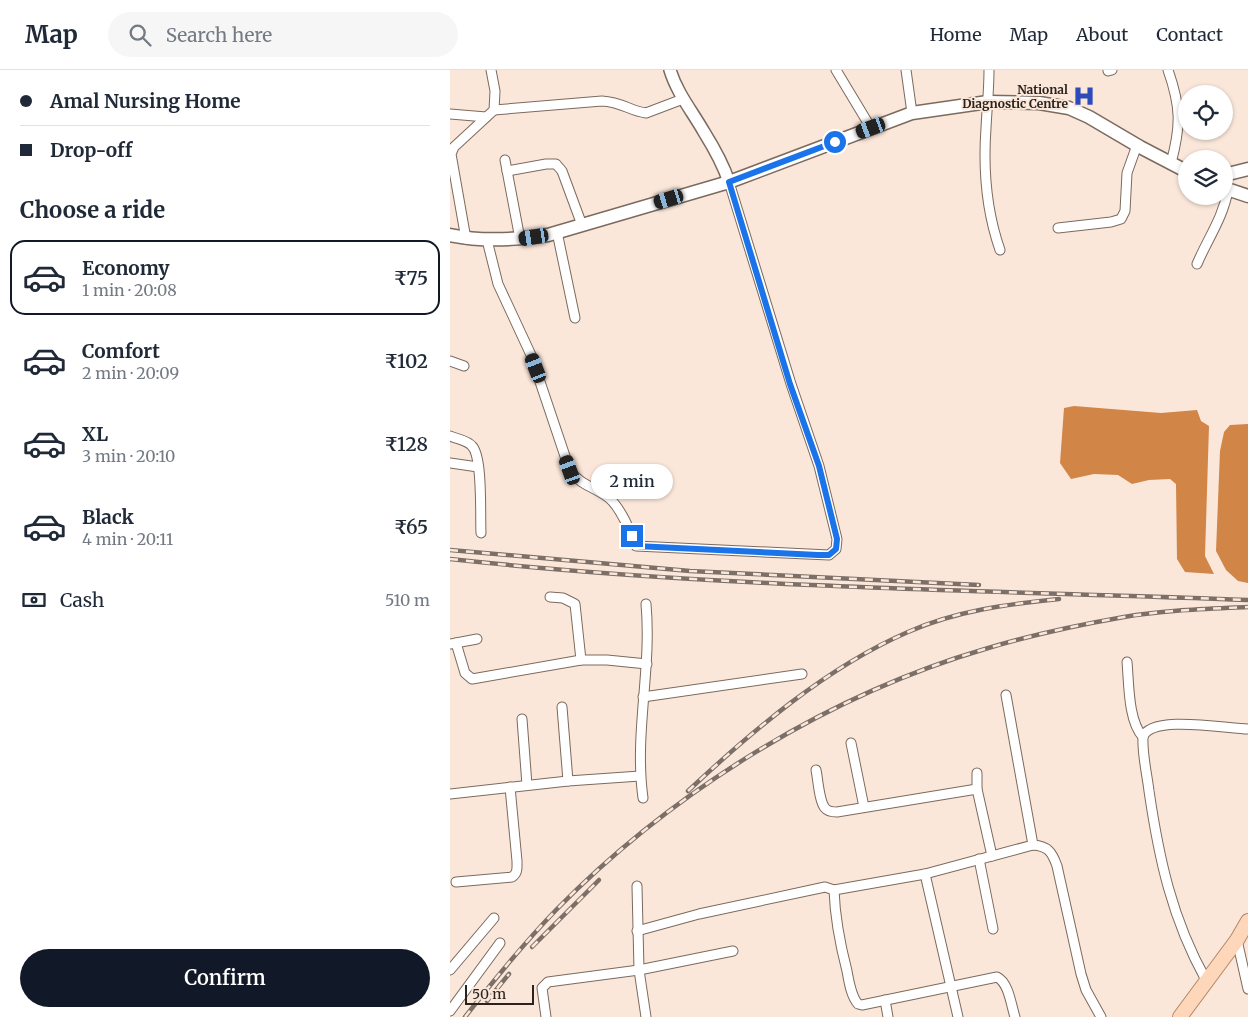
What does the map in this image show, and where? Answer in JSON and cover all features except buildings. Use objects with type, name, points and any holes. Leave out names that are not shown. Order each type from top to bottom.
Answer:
[{"type":"main road","points":[[450,236],[488,240],[520,239],[582,226],[729,182],[912,113],[988,102],[1039,103],[1069,108],[1089,117],[1178,167]]},
{"type":"main road","points":[[1233,173],[1248,169]]},
{"type":"main road","points":[[1233,191],[1248,196]]},
{"type":"main road","points":[[1180,1017],[1237,940],[1248,921]]},
{"type":"street","points":[[491,70],[495,91],[494,110]]},
{"type":"street","points":[[488,240],[498,284],[531,355],[570,470],[582,483],[610,498],[628,527],[636,546],[829,555],[834,553],[838,545],[826,490],[790,384],[729,182],[724,168],[683,99],[670,70]]},
{"type":"street","points":[[836,70],[871,128]]},
{"type":"street","points":[[906,70],[912,113]]},
{"type":"street","points":[[989,70],[986,129],[987,204],[1000,250]]},
{"type":"street","points":[[1168,70],[1174,90],[1179,120],[1177,140],[1171,163]]},
{"type":"street","points":[[466,238],[451,154],[454,148],[494,110],[602,101],[620,103],[646,113],[683,99]]},
{"type":"street","points":[[450,114],[486,117]]},
{"type":"street","points":[[1058,228],[1111,222],[1121,219],[1125,212],[1127,173],[1137,145]]},
{"type":"street","points":[[505,160],[520,239]]},
{"type":"street","points":[[507,171],[556,164],[562,171],[582,226]]},
{"type":"street","points":[[1198,264],[1203,250],[1222,216],[1224,205]]},
{"type":"street","points":[[557,232],[575,318]]},
{"type":"street","points":[[450,361],[464,366]]},
{"type":"street","points":[[450,436],[473,446],[478,467],[481,533]]},
{"type":"street","points":[[450,463],[478,467]]},
{"type":"street","points":[[550,597],[563,598],[574,604],[581,660]]},
{"type":"street","points":[[643,798],[640,776],[643,697],[647,664],[646,604]]},
{"type":"street","points":[[476,639],[453,644],[463,668],[472,679],[581,660],[607,660],[647,664]]},
{"type":"street","points":[[1127,662],[1134,721],[1139,733],[1143,737],[1153,816],[1169,895],[1194,959],[1206,980]]},
{"type":"street","points":[[643,697],[802,674]]},
{"type":"street","points":[[1006,694],[1033,845]]},
{"type":"street","points":[[562,707],[568,781]]},
{"type":"street","points":[[522,719],[527,785]]},
{"type":"street","points":[[1143,737],[1146,732],[1153,728],[1177,725],[1202,724],[1248,729]]},
{"type":"street","points":[[851,743],[864,807]]},
{"type":"street","points":[[816,770],[822,802],[830,812],[977,789]]},
{"type":"street","points":[[976,772],[977,789],[992,856]]},
{"type":"street","points":[[450,794],[568,781],[640,776]]},
{"type":"street","points":[[456,882],[512,877],[516,875],[517,861],[510,787]]},
{"type":"street","points":[[637,931],[699,914],[825,887],[834,890],[925,874],[1033,845],[1047,847],[1054,856],[1086,990],[1101,1017]]},
{"type":"street","points":[[979,859],[993,929]]},
{"type":"street","points":[[925,874],[958,1017]]},
{"type":"street","points":[[637,886],[639,970],[646,1017]]},
{"type":"street","points":[[834,890],[836,927],[849,982],[858,1004],[862,1005],[993,978],[1000,979],[1006,988],[1015,1017]]},
{"type":"street","points":[[450,970],[494,918]]},
{"type":"street","points":[[1237,940],[1248,989]]},
{"type":"street","points":[[450,1012],[500,943]]},
{"type":"street","points":[[546,1017],[542,988],[548,982],[639,970],[733,951]]},
{"type":"street","points":[[884,1000],[888,1017]]},
{"type":"shaded area","points":[[1074,406],[1161,413],[1197,410],[1201,421],[1209,426],[1205,556],[1214,574],[1185,572],[1177,559],[1176,484],[1170,479],[1149,480],[1132,484],[1118,475],[1094,474],[1071,479],[1060,463],[1064,408]]},
{"type":"shaded area","points":[[1248,424],[1248,583],[1238,581],[1226,570],[1216,551],[1220,451],[1224,432],[1230,425]]},
{"type":"railway","points":[[450,550],[690,571],[979,585]]},
{"type":"railway","points":[[450,559],[549,569],[749,582],[1248,600]]},
{"type":"railway","points":[[688,791],[738,746],[792,702],[848,663],[878,646],[926,625],[963,614],[1020,603],[1059,599]]},
{"type":"railway","points":[[465,1017],[533,935],[602,866],[650,825],[702,787],[755,752],[811,721],[868,693],[926,669],[1020,639],[1139,615],[1186,610],[1248,607]]},
{"type":"railway","points":[[532,947],[599,880]]},
{"type":"railway","points":[[487,1001],[509,974]]},
{"type":"place","name":"National Diagnostic Centre","points":[[1084,96]]},
{"type":"route","points":[[632,536],[636,546],[818,555],[834,553],[838,545],[837,539],[819,466],[790,384],[729,182],[835,142]]}]
